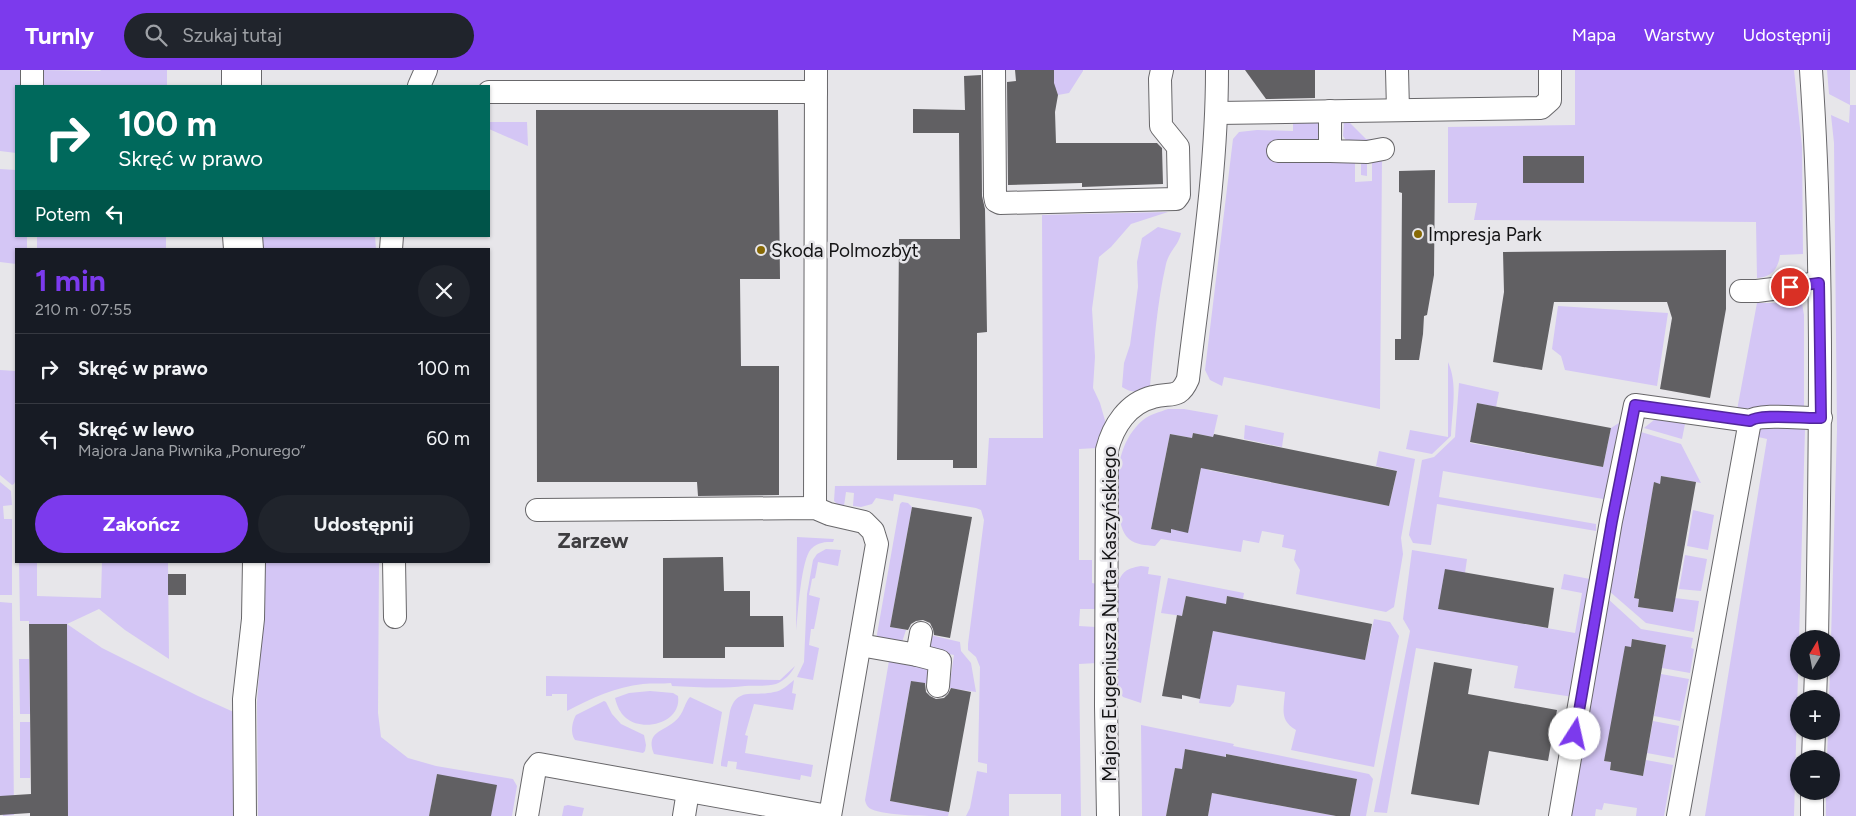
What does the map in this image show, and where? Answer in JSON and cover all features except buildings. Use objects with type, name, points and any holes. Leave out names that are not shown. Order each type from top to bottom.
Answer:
[{"type":"street","points":[[32,70],[32,85]]},
{"type":"street","points":[[233,70],[233,85]]},
{"type":"street","points":[[250,70],[250,85]]},
{"type":"street","points":[[419,85],[426,70]]},
{"type":"street","points":[[994,70],[995,196],[996,201],[1000,203],[1176,199],[1179,195],[1178,148],[1161,126],[1160,79],[1162,70]]},
{"type":"street","name":"Majora Eugeniusza Nurta-Kaszyńskiego","points":[[1108,816],[1106,706],[1107,450],[1111,433],[1119,420],[1133,407],[1155,396],[1178,394],[1184,388],[1188,379],[1214,160],[1217,70]]},
{"type":"street","points":[[1397,70],[1398,110]]},
{"type":"street","points":[[1217,113],[1541,108],[1550,100],[1550,70]]},
{"type":"street","points":[[1811,70],[1817,150],[1821,418],[1816,630]]},
{"type":"street","points":[[490,92],[816,81],[816,508]]},
{"type":"street","points":[[1330,110],[1330,151]]},
{"type":"street","points":[[1278,151],[1367,152],[1382,149]]},
{"type":"street","points":[[1741,292],[1819,283]]},
{"type":"street","points":[[1560,816],[1612,521],[1635,405],[1670,400],[1750,421],[1761,416],[1804,419],[1821,418]]},
{"type":"street","points":[[1678,816],[1750,421]]},
{"type":"street","points":[[527,816],[536,769],[539,764],[688,791],[774,811],[829,816],[877,544],[876,537],[870,526],[864,522],[829,514],[816,508],[537,510]]},
{"type":"street","points":[[394,563],[395,618]]},
{"type":"street","points":[[245,816],[244,699],[253,619],[251,565]]},
{"type":"street","points":[[917,655],[921,633]]},
{"type":"street","points":[[860,645],[940,661],[938,686]]},
{"type":"street","points":[[684,816],[688,791]]},
{"type":"street","points":[[1812,800],[1812,816]]},
{"type":"shaded area","points":[[0,70],[25,70],[25,85],[15,85],[15,153],[0,151]]},
{"type":"shaded area","points":[[40,70],[167,70],[167,85],[39,85]]},
{"type":"shaded area","points":[[1054,70],[1083,71],[1069,93],[1058,95],[1056,89],[1053,89]]},
{"type":"shaded area","points":[[1575,70],[1794,70],[1802,147],[1803,254],[1780,255],[1776,268],[1770,274],[1757,278],[1756,222],[1474,220],[1477,203],[1448,203],[1448,127],[1575,125]],"holes":[[[1524,156],[1584,156],[1584,183],[1524,183]]]},
{"type":"shaded area","points":[[1827,70],[1850,70],[1850,105],[1829,94]]},
{"type":"shaded area","points":[[1850,105],[1856,105],[1856,816],[1826,816],[1826,800],[1840,800],[1840,750],[1827,750],[1828,740],[1840,740],[1840,690],[1829,690],[1830,680],[1840,680],[1840,630],[1831,630],[1837,429],[1834,143],[1831,115],[1849,123]]},
{"type":"shaded area","points":[[490,122],[527,122],[528,146],[490,129]]},
{"type":"shaded area","points":[[1344,122],[1349,122],[1366,139],[1383,139],[1382,143],[1348,143],[1343,136]]},
{"type":"shaded area","points":[[1293,123],[1318,123],[1321,134],[1315,144],[1367,159],[1367,176],[1361,175],[1361,162],[1355,163],[1355,182],[1372,181],[1372,158],[1382,157],[1380,409],[1224,377],[1222,386],[1210,380],[1205,370],[1233,139],[1239,132],[1257,130],[1293,131]]},
{"type":"shaded area","points":[[0,169],[15,170],[15,237],[27,237],[27,248],[15,248],[15,264],[0,262]]},
{"type":"shaded area","points":[[1168,212],[1131,224],[1111,247],[1099,257],[1092,309],[1095,357],[1093,388],[1106,424],[1097,448],[1079,449],[1079,560],[1092,560],[1092,583],[1097,584],[1097,609],[1080,609],[1079,626],[1096,627],[1097,663],[1079,664],[1081,816],[1061,816],[1061,794],[1009,794],[1009,816],[966,816],[970,808],[977,771],[987,773],[987,764],[978,762],[980,667],[976,657],[968,650],[984,520],[981,510],[894,494],[893,501],[876,498],[872,504],[861,507],[853,506],[854,493],[846,492],[844,506],[838,505],[834,501],[835,486],[986,485],[989,438],[1043,438],[1042,215]]},
{"type":"shaded area","points":[[1158,227],[1181,233],[1167,259],[1160,294],[1150,386],[1140,391],[1133,391],[1122,387],[1124,363],[1130,345],[1138,287],[1137,262],[1142,238]]},
{"type":"shaded area","points":[[37,237],[166,237],[166,248],[37,248]]},
{"type":"shaded area","points":[[262,237],[375,237],[376,248],[262,248]]},
{"type":"shaded area","points":[[1757,303],[1802,303],[1804,315],[1804,409],[1751,408],[1737,410]]},
{"type":"shaded area","points":[[1558,306],[1668,313],[1657,386],[1565,370],[1561,356],[1552,349]]},
{"type":"shaded area","points":[[1448,362],[1454,388],[1451,436],[1432,454],[1406,449],[1410,430],[1448,437]]},
{"type":"shaded area","points":[[0,370],[15,371],[14,484],[12,485],[0,475]]},
{"type":"shaded area","points":[[1459,383],[1499,392],[1496,407],[1477,403],[1470,443],[1603,467],[1611,428],[1622,421],[1609,500],[1443,471],[1439,497],[1596,524],[1596,531],[1437,504],[1431,545],[1413,543],[1409,535],[1422,460],[1434,457],[1455,437]]},
{"type":"shaded area","points":[[1168,409],[1184,409],[1218,415],[1213,437],[1193,433],[1192,438],[1170,434],[1151,529],[1171,532],[1171,529],[1188,532],[1202,464],[1208,470],[1389,506],[1397,471],[1376,466],[1379,451],[1415,459],[1401,538],[1403,554],[1394,607],[1386,612],[1296,594],[1300,570],[1294,560],[1296,550],[1282,547],[1284,535],[1262,531],[1259,543],[1243,540],[1241,552],[1161,539],[1155,546],[1145,545],[1129,539],[1121,526],[1117,498],[1118,474],[1123,450],[1134,429],[1143,420]]},
{"type":"shaded area","points":[[1665,418],[1686,419],[1682,439],[1644,428],[1654,420]]},
{"type":"shaded area","points":[[1245,425],[1284,433],[1282,447],[1244,439]]},
{"type":"shaded area","points":[[1759,425],[1805,429],[1799,630],[1790,630],[1790,680],[1798,680],[1798,690],[1790,690],[1790,740],[1796,740],[1796,750],[1790,750],[1790,800],[1794,800],[1794,816],[1705,816],[1767,439],[1754,436]]},
{"type":"shaded area","points":[[1641,432],[1681,444],[1701,483],[1661,476],[1660,484],[1654,483],[1649,512],[1652,527],[1646,526],[1641,555],[1647,556],[1638,570],[1634,597],[1639,599],[1638,607],[1672,612],[1675,598],[1699,601],[1694,632],[1646,623],[1609,591],[1638,437]]},
{"type":"shaded area","points":[[0,482],[11,491],[12,505],[3,506],[4,519],[12,519],[12,595],[0,595]]},
{"type":"shaded area","points":[[902,502],[908,503],[912,507],[890,627],[906,630],[902,642],[876,640],[900,504]]},
{"type":"shaded area","points":[[1693,510],[1714,515],[1708,550],[1687,546]]},
{"type":"shaded area","points":[[797,537],[834,539],[833,542],[824,542],[816,545],[808,555],[800,587],[796,631]]},
{"type":"shaded area","points":[[826,549],[841,550],[838,566],[818,562],[815,578],[812,579],[809,595],[820,598],[814,629],[811,629],[809,645],[819,648],[813,680],[797,677],[804,662],[807,594],[813,560],[817,554]]},
{"type":"shaded area","points":[[1412,550],[1467,559],[1465,573],[1439,609],[1575,633],[1582,593],[1561,589],[1564,574],[1590,579],[1573,697],[1514,688],[1518,666],[1416,648],[1387,813],[1374,812],[1410,631],[1403,619]]},
{"type":"shaded area","points":[[1685,555],[1707,559],[1701,591],[1679,589]]},
{"type":"shaded area","points":[[19,563],[37,563],[37,596],[101,598],[102,563],[168,563],[169,659],[125,630],[99,609],[67,624],[29,624],[29,621],[20,621]]},
{"type":"shaded area","points":[[264,563],[379,563],[378,713],[381,737],[408,758],[436,766],[513,779],[517,786],[512,816],[491,816],[437,774],[429,816],[258,816],[257,702],[265,592]]},
{"type":"shaded area","points":[[1141,566],[1149,567],[1148,574],[1161,576],[1141,703],[1123,697],[1118,690],[1117,585],[1125,571]]},
{"type":"shaded area","points":[[1168,578],[1244,593],[1243,599],[1227,596],[1224,612],[1206,600],[1186,596],[1182,616],[1161,613]]},
{"type":"shaded area","points":[[1607,598],[1641,629],[1693,638],[1691,648],[1694,649],[1690,673],[1662,668],[1666,645],[1633,639],[1604,761],[1611,762],[1610,770],[1643,776],[1646,760],[1673,765],[1664,816],[1636,816],[1637,808],[1604,803],[1602,810],[1596,809],[1595,816],[1569,816]]},
{"type":"shaded area","points":[[0,602],[12,603],[14,815],[3,816],[2,796],[0,796]]},
{"type":"shaded area","points":[[1374,619],[1390,622],[1399,636],[1374,767],[1291,750],[1296,730],[1285,718],[1285,692],[1237,685],[1234,702],[1230,707],[1199,703],[1213,631],[1365,659]]},
{"type":"shaded area","points":[[67,624],[102,648],[236,713],[238,816],[68,816]]},
{"type":"shaded area","points":[[926,634],[960,642],[961,651],[971,663],[976,692],[949,688],[954,655],[929,650]]},
{"type":"shaded area","points":[[19,659],[29,659],[30,714],[20,714]]},
{"type":"shaded area","points":[[889,661],[926,667],[929,671],[928,684],[911,681],[890,801],[949,812],[948,816],[886,813],[871,809],[866,803]]},
{"type":"shaded area","points":[[795,666],[784,679],[772,685],[718,688],[672,686],[671,683],[643,684],[604,694],[567,711],[567,694],[546,696],[546,676],[780,680]]},
{"type":"shaded area","points":[[1661,674],[1689,679],[1680,721],[1654,716]]},
{"type":"shaded area","points":[[794,680],[792,693],[796,694],[793,710],[754,704],[745,735],[748,736],[745,753],[813,765],[811,777],[801,775],[800,780],[736,769],[737,762],[728,761],[727,767],[721,766],[730,711],[737,698],[742,695],[777,691],[785,688]]},
{"type":"shaded area","points":[[650,691],[673,693],[678,696],[678,705],[674,713],[660,722],[642,725],[626,718],[619,709],[615,698],[629,693]]},
{"type":"shaded area","points":[[690,697],[722,712],[713,764],[654,754],[652,740],[655,735],[679,717]]},
{"type":"shaded area","points":[[604,701],[621,724],[644,735],[646,745],[643,753],[575,740],[572,728],[576,715]]},
{"type":"shaded area","points":[[1653,721],[1679,726],[1674,758],[1647,753]]},
{"type":"shaded area","points":[[20,722],[30,722],[30,778],[20,778]]},
{"type":"shaded area","points":[[1141,725],[1369,774],[1373,779],[1366,816],[1350,816],[1357,779],[1226,754],[1224,763],[1202,759],[1203,753],[1186,749],[1182,769],[1175,768],[1166,816],[1142,816]]},
{"type":"shaded area","points":[[1212,793],[1336,816],[1208,816]]},
{"type":"shaded area","points":[[564,806],[584,808],[582,816],[562,816]]},
{"type":"place","name":"Impresja Park","points":[[1418,234]]},
{"type":"place","name":"Skoda Polmozbyt","points":[[761,250]]},
{"type":"district","name":"Zarzew","points":[[593,541]]},
{"type":"route","points":[[1575,734],[1612,521],[1635,405],[1750,421],[1761,416],[1804,419],[1821,418],[1819,283],[1790,287]]}]
